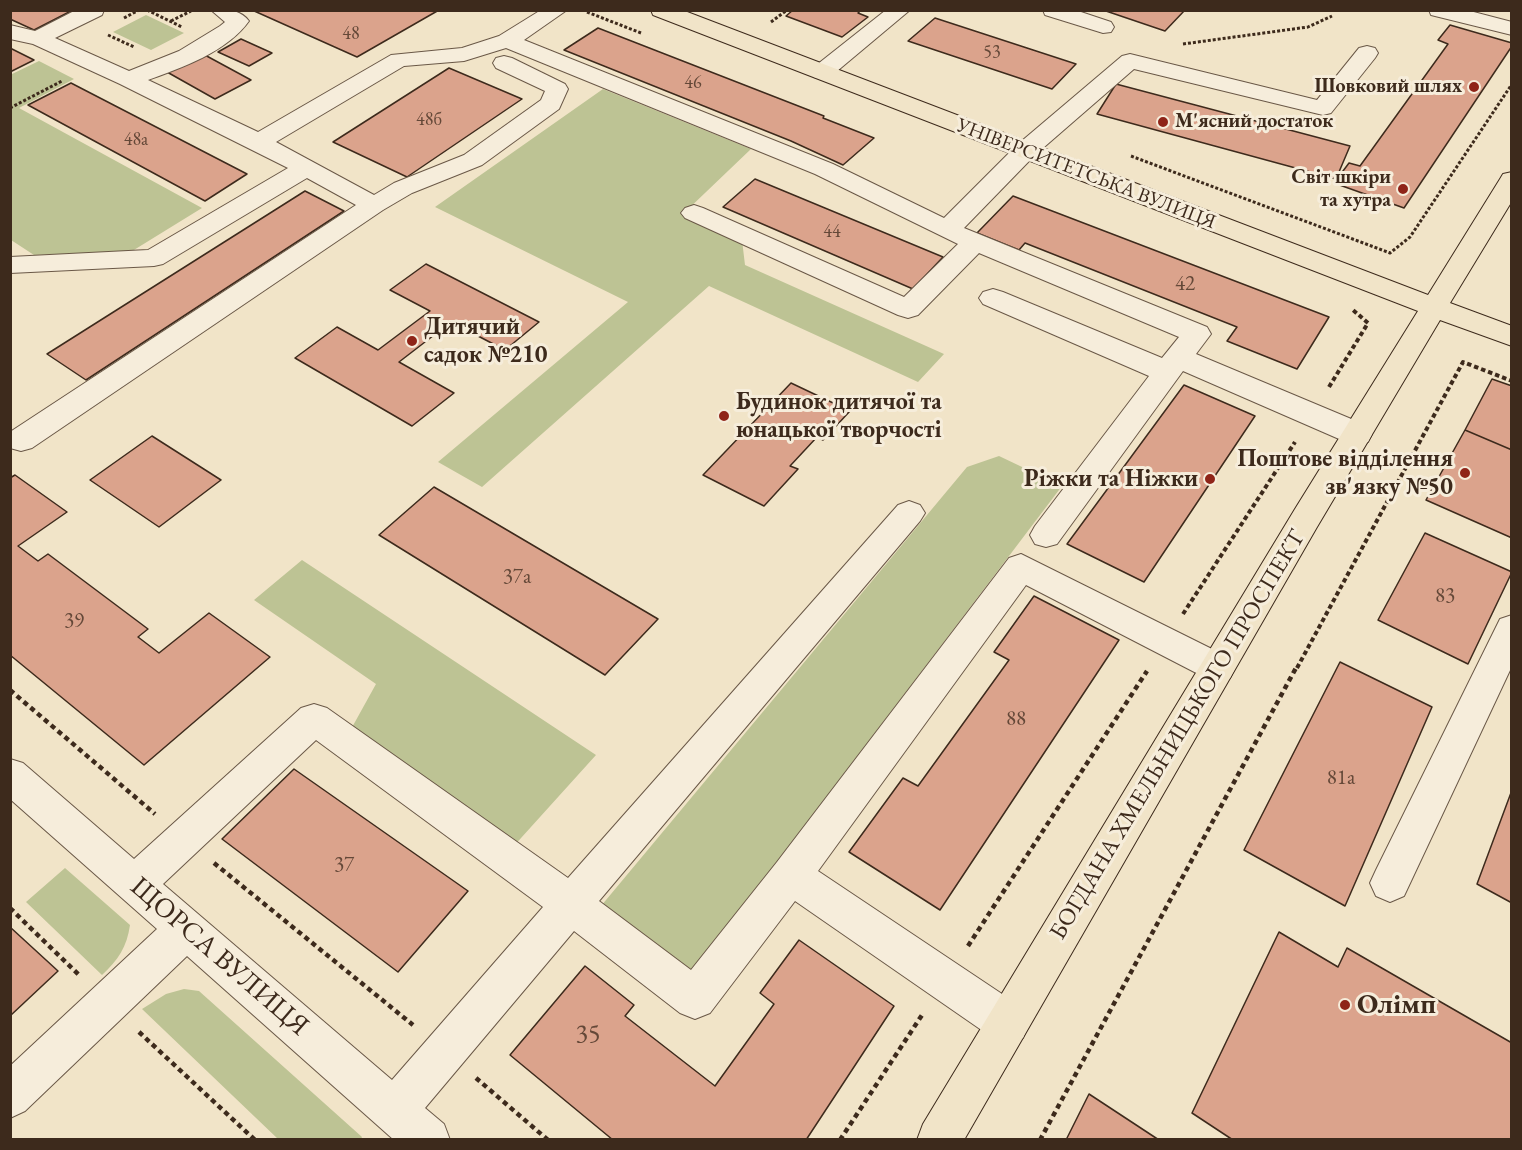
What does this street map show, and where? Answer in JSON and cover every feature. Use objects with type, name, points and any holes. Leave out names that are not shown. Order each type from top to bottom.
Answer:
[{"type":"main road","name":"УНІВЕРСИТЕТСЬКА ВУЛИЦЯ","points":[[661,10],[1512,337]]},
{"type":"main road","name":"БОГДАНА ХМЕЛЬНИЦЬКОГО ПРОСПЕКТ","points":[[939,1140],[1357,434],[1512,179]]},
{"type":"street","points":[[38,38],[94,10]]},
{"type":"street","points":[[129,79],[160,68],[226,33],[238,21],[221,10]]},
{"type":"street","points":[[259,142],[399,60],[464,54],[507,41],[556,10]]},
{"type":"street","points":[[822,72],[900,10]]},
{"type":"street","points":[[1053,10],[1103,27]]},
{"type":"street","points":[[1439,10],[1512,29]]},
{"type":"street","points":[[10,31],[22,36],[38,38],[129,79],[259,142],[374,205]]},
{"type":"street","points":[[507,41],[824,169],[947,230],[1197,333],[1046,535]]},
{"type":"street","points":[[14,440],[374,205],[403,188],[473,159],[551,104],[557,89],[475,51]]},
{"type":"street","points":[[947,230],[1026,150],[1130,61],[1323,108],[1367,53]]},
{"type":"street","points":[[10,265],[154,258],[306,168]]},
{"type":"street","points":[[694,213],[908,309],[975,242]]},
{"type":"street","points":[[993,298],[1312,415],[1357,434]]},
{"type":"street","points":[[394,1110],[909,513]]},
{"type":"street","points":[[135,884],[314,718],[571,904],[696,998],[1021,567],[1218,668]]},
{"type":"street","points":[[1390,883],[1512,629]]},
{"type":"street","name":"ЩОРСА ВУЛИЦЯ","points":[[10,775],[428,1140]]},
{"type":"street","points":[[790,875],[1008,1023]]},
{"type":"street","points":[[10,1095],[186,929]]},
{"type":"path","points":[[170,21],[191,10]]},
{"type":"path","points":[[771,22],[787,10]]},
{"type":"path","points":[[1174,42],[1185,44],[1308,27],[1332,16]]},
{"type":"path","points":[[10,108],[95,65]]},
{"type":"path","points":[[1390,253],[1410,237],[1512,84]]},
{"type":"path","points":[[840,1140],[1312,415],[1368,323],[1353,310]]},
{"type":"path","points":[[1040,1140],[1463,362],[1512,381]]},
{"type":"path","points":[[1493,374],[1496,368]]},
{"type":"path","points":[[10,690],[184,838],[445,1052],[548,1140]]},
{"type":"green space","points":[[146,15],[184,33],[151,50],[113,32]]},
{"type":"green space","points":[[39,61],[74,79],[19,108],[202,208],[129,253],[34,255],[11,240],[10,75]]},
{"type":"green space","points":[[603,89],[751,149],[683,214],[742,240],[745,265],[944,354],[918,382],[709,286],[482,487],[438,462],[628,302],[435,207]]},
{"type":"green space","points":[[999,456],[1062,486],[694,972],[601,906],[967,467]]},
{"type":"green space","points":[[302,560],[596,755],[512,848],[350,731],[376,684],[254,600]]},
{"type":"green space","points":[[65,868],[130,925],[121,953],[102,975],[26,902]]},
{"type":"green space","points":[[184,989],[199,991],[362,1137],[361,1139],[278,1139],[142,1009],[166,994]]},
{"type":"building","points":[[11,10],[73,10],[34,30],[10,19]]},
{"type":"building","points":[[252,10],[439,10],[357,57]]},
{"type":"building","points":[[793,10],[861,10],[858,13],[868,17],[842,37],[786,16]]},
{"type":"building","points":[[1103,10],[1185,10],[1165,31]]},
{"type":"building","points":[[935,18],[1076,64],[1052,89],[908,41]]},
{"type":"building","points":[[1450,25],[1512,43],[1512,46],[1404,208],[1334,183],[1349,163],[1360,166],[1448,44],[1438,40]]},
{"type":"building","points":[[598,28],[824,116],[823,118],[874,138],[843,165],[791,141],[564,50]]},
{"type":"building","points":[[241,39],[272,53],[249,66],[218,52]]},
{"type":"building","points":[[10,48],[34,60],[10,72]]},
{"type":"building","points":[[203,54],[251,80],[215,99],[167,72]]},
{"type":"building","points":[[449,68],[522,99],[407,177],[333,142]]},
{"type":"building","points":[[71,83],[247,174],[205,201],[28,105]]},
{"type":"building","points":[[1116,84],[1350,146],[1336,179],[1097,114]]},
{"type":"building","points":[[755,179],[943,257],[913,289],[723,207]]},
{"type":"building","points":[[305,191],[344,211],[86,380],[47,354]]},
{"type":"building","points":[[1013,196],[1329,317],[1297,369],[1227,341],[1237,327],[1025,243],[1019,250],[977,233]]},
{"type":"building","points":[[426,264],[539,322],[505,350],[451,322],[399,362],[454,393],[412,426],[295,358],[337,327],[378,350],[430,311],[390,290]]},
{"type":"building","points":[[1492,379],[1512,386],[1512,450],[1465,430]]},
{"type":"building","points":[[791,383],[850,411],[823,440],[817,437],[790,466],[798,469],[764,506],[703,475]]},
{"type":"building","points":[[1184,385],[1255,416],[1144,582],[1067,544]]},
{"type":"building","points":[[1465,430],[1512,450],[1512,538],[1426,500]]},
{"type":"building","points":[[152,436],[221,480],[159,527],[90,480]]},
{"type":"building","points":[[15,475],[67,512],[18,546],[38,561],[48,554],[148,629],[138,637],[159,653],[209,613],[270,657],[144,765],[10,655],[10,478]]},
{"type":"building","points":[[434,487],[658,619],[605,675],[379,535]]},
{"type":"building","points":[[1425,533],[1512,572],[1468,664],[1378,620]]},
{"type":"building","points":[[1034,596],[1119,640],[940,910],[849,852],[903,778],[918,786],[1009,660],[994,652]]},
{"type":"building","points":[[1340,662],[1432,707],[1345,906],[1244,850]]},
{"type":"building","points":[[294,769],[468,891],[398,972],[222,839]]},
{"type":"building","points":[[1512,790],[1512,903],[1477,884]]},
{"type":"building","points":[[10,927],[58,971],[10,1016]]},
{"type":"building","name":"Олімп","points":[[1279,932],[1338,967],[1347,948],[1512,1043],[1512,1140],[1233,1140],[1192,1113]]},
{"type":"building","points":[[799,940],[894,1006],[806,1140],[613,1140],[510,1055],[585,966],[634,1005],[625,1016],[715,1086],[774,1004],[760,993]]},
{"type":"building","points":[[1089,1094],[1159,1140],[1066,1140]]},
{"type":"place","name":"Шовковий шлях","points":[[1474,87]]},
{"type":"place","name":"М'ясний достаток","points":[[1163,122]]},
{"type":"place","name":"Світ шкіри та хутра","points":[[1403,189]]},
{"type":"place","name":"Дитячий садок №210","points":[[412,341]]},
{"type":"place","name":"Будинок дитячої та юнацької творчості","points":[[724,416]]},
{"type":"place","name":"Поштове відділення зв'язку №50","points":[[1465,473]]},
{"type":"place","name":"Ріжки та Ніжки","points":[[1210,479]]},
{"type":"place","name":"Олімп","points":[[1345,1005]]}]
